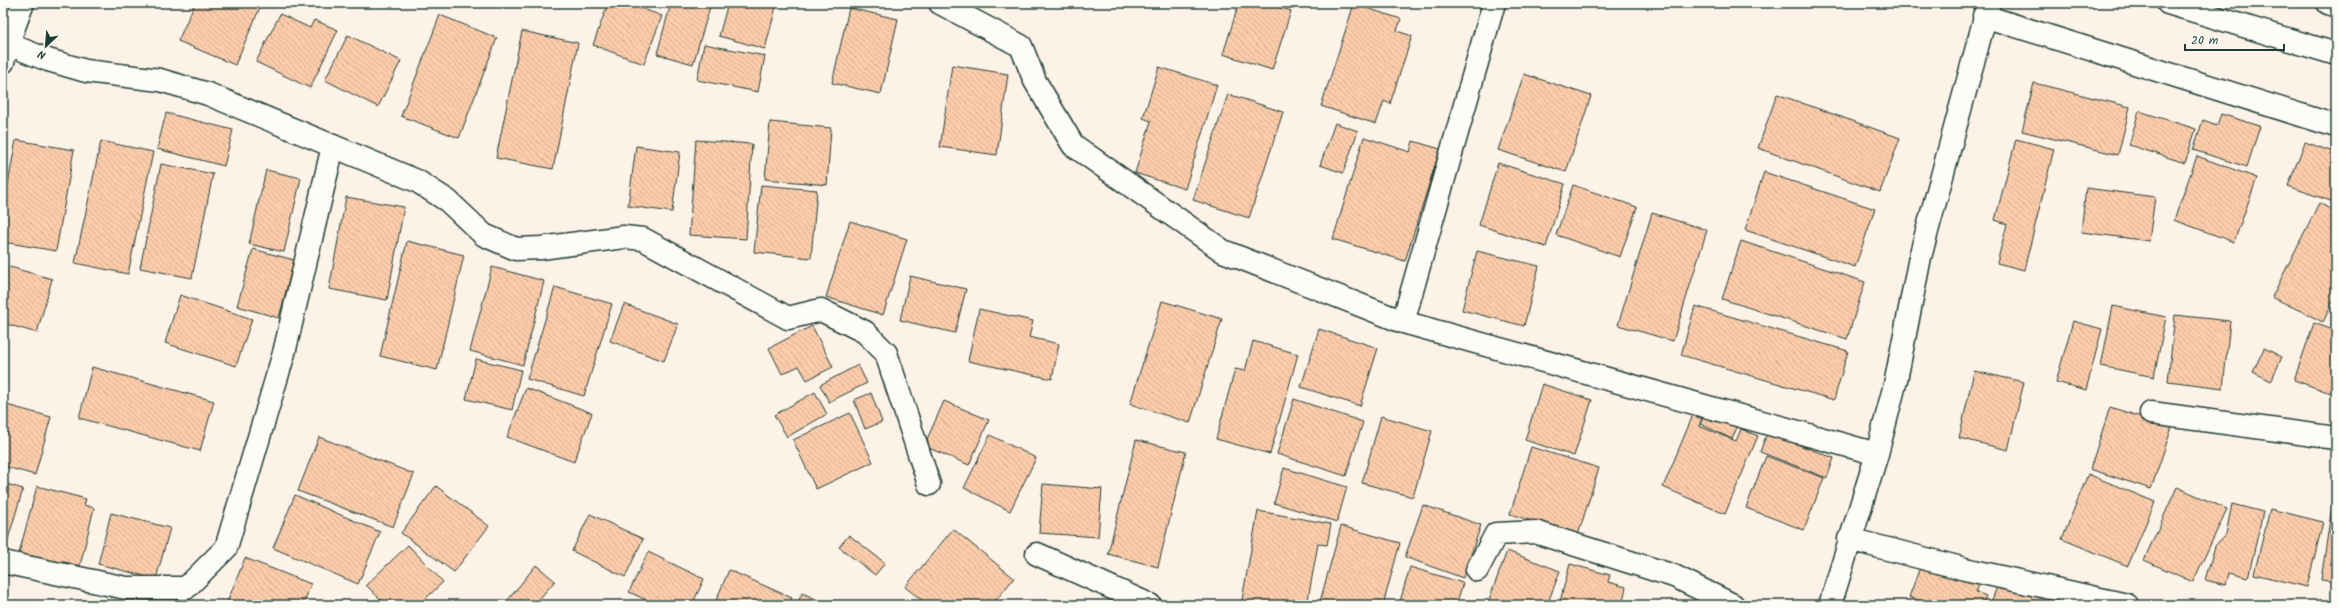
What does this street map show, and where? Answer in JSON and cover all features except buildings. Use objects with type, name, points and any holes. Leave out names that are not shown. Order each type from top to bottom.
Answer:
[{"type":"main road","points":[[23,3],[5,49],[86,71],[160,80],[208,94],[417,181],[448,201],[484,235],[516,249],[541,248],[624,237],[644,239],[788,318],[821,310],[865,332],[886,353],[929,484]]},
{"type":"main road","points":[[940,3],[1021,46],[1035,81],[1073,145],[1224,251],[1403,322],[1877,454]]},
{"type":"main road","points":[[1403,322],[1494,3]]},
{"type":"main road","points":[[2168,3],[2336,54]]},
{"type":"main road","points":[[2328,3],[2336,6]]},
{"type":"main road","points":[[1830,605],[1849,539],[1877,454],[1896,380],[1920,257],[1986,10],[2336,126]]},
{"type":"main road","points":[[3,562],[126,588],[186,588],[226,548],[284,353],[332,146]]},
{"type":"main road","points":[[2151,413],[2336,438]]},
{"type":"main road","points":[[1477,570],[1496,534],[1535,532],[1674,576],[1733,605]]},
{"type":"main road","points":[[1849,539],[1965,569],[2127,605]]},
{"type":"main road","points":[[1037,554],[1150,605]]}]
